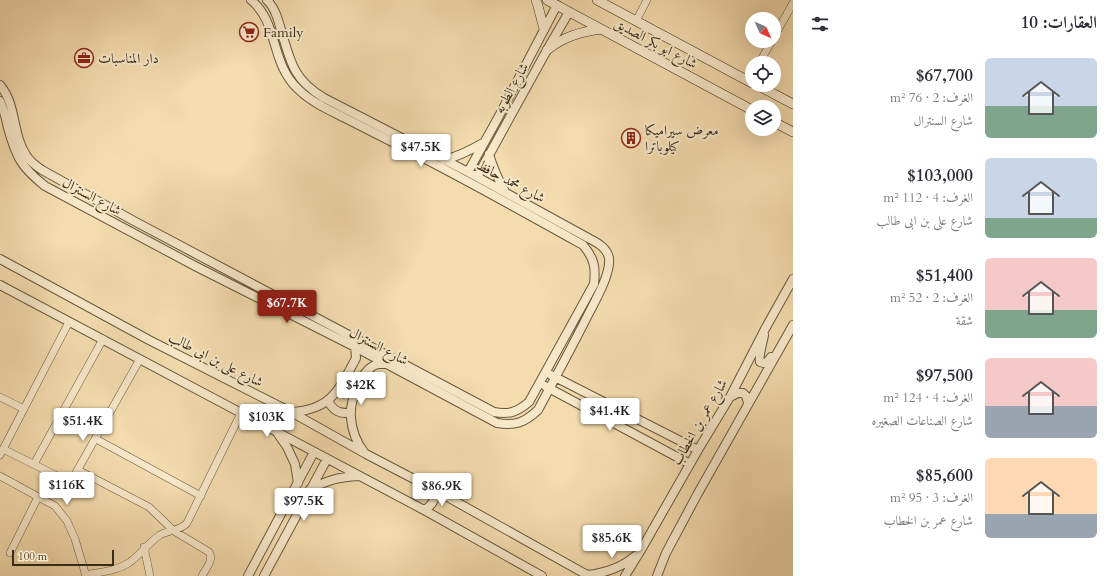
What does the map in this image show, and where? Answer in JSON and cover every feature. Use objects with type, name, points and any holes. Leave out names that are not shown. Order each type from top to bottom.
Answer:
[{"type":"main road","points":[[536,0],[544,29]]},
{"type":"main road","name":"شارع ابو بكر الصديق","points":[[547,0],[745,106]]},
{"type":"main road","name":"شارع ابو بكر الصديق","points":[[597,0],[611,4],[636,21],[745,77]]},
{"type":"main road","points":[[547,50],[562,39],[575,34],[600,29]]},
{"type":"main road","name":"شارع ابو بكر الصديق","points":[[772,92],[793,104]]},
{"type":"main road","points":[[781,126],[793,132]]},
{"type":"street","name":"شارع محمد حافظ","points":[[251,0],[263,13],[284,70],[290,80],[307,97],[335,113],[445,169],[583,245],[590,253],[594,263],[594,284],[572,324]]},
{"type":"street","name":"شارع محمد حافظ","points":[[267,0],[271,4],[277,16],[295,71],[303,82],[313,91],[468,172],[600,244],[609,258],[608,270],[602,287],[581,329]]},
{"type":"street","points":[[636,21],[647,0]]},
{"type":"street","points":[[781,24],[793,3]]},
{"type":"street","name":"شارع الطوبه","points":[[468,172],[499,116],[556,5]]},
{"type":"street","name":"شارع الطوبه","points":[[477,177],[569,12]]},
{"type":"street","points":[[544,29],[555,35]]},
{"type":"street","name":"شارع السنترال","points":[[0,85],[4,89],[9,100],[26,155],[32,163],[42,170],[88,196],[429,377],[496,423],[508,425],[519,423],[529,418],[538,410],[581,329]]},
{"type":"street","name":"شارع السنترال","points":[[0,101],[4,108],[14,148],[21,163],[45,186],[195,266],[355,347],[425,385],[454,395],[494,412],[504,414],[513,412],[522,408],[529,402],[572,324]]},
{"type":"street","points":[[444,160],[472,150],[484,142]]},
{"type":"street","points":[[490,154],[498,180],[505,192]]},
{"type":"street","points":[[82,205],[88,202],[88,196]]},
{"type":"street","points":[[113,221],[113,216],[118,212]]},
{"type":"street","name":"شارع على بن ابى طالب","points":[[0,259],[149,340],[291,412],[366,454],[435,490],[588,576]]},
{"type":"street","name":"شارع عمر بن الخطاب","points":[[625,576],[642,550],[698,450],[730,397],[793,279]]},
{"type":"street","points":[[0,285],[361,476],[542,576]]},
{"type":"street","points":[[69,322],[2,452],[34,464],[65,480],[71,480],[96,439],[140,359]]},
{"type":"street","points":[[572,324],[581,329]]},
{"type":"street","points":[[657,576],[666,553],[748,403],[793,325]]},
{"type":"street","points":[[765,329],[763,346],[759,357],[762,364],[767,362],[785,339]]},
{"type":"street","points":[[34,464],[103,339]]},
{"type":"street","points":[[291,412],[309,410],[317,407],[338,391],[356,358],[355,347]]},
{"type":"street","points":[[366,454],[354,436],[350,412],[353,396],[364,374],[374,365],[388,365]]},
{"type":"street","points":[[352,367],[360,367],[364,374]]},
{"type":"street","points":[[545,372],[698,450]]},
{"type":"street","points":[[425,385],[429,377]]},
{"type":"street","points":[[539,383],[690,464]]},
{"type":"street","points":[[730,397],[738,393],[743,393],[746,396],[748,403]]},
{"type":"street","points":[[0,397],[24,409]]},
{"type":"street","points":[[328,400],[331,407],[337,411],[344,413],[350,412]]},
{"type":"street","points":[[606,419],[612,407]]},
{"type":"street","points":[[0,476],[55,506],[68,521],[86,575],[113,573],[131,562],[144,548],[160,535],[166,532],[179,530],[188,523],[241,413]]},
{"type":"street","points":[[276,432],[287,447],[295,464],[298,483]]},
{"type":"street","points":[[96,439],[201,496]]},
{"type":"street","points":[[248,576],[314,452]]},
{"type":"street","points":[[264,576],[327,459]]},
{"type":"street","points":[[78,470],[150,506],[174,531],[208,552],[210,554],[210,561],[202,576]]},
{"type":"street","points":[[310,489],[326,481],[343,477],[361,476]]},
{"type":"street","points":[[424,510],[432,504],[436,495],[435,490]]},
{"type":"street","points":[[10,553],[38,497]]},
{"type":"street","points":[[144,548],[150,576]]},
{"type":"street","points":[[588,576],[614,569],[629,561],[642,550]]},
{"type":"street","points":[[664,576],[666,553]]},
{"type":"place","name":"Family","points":[[249,32]]},
{"type":"place","name":"دار المناسبات","points":[[84,58]]},
{"type":"place","name":"معرض سيراميكا كيلوباترا","points":[[631,138]]}]
